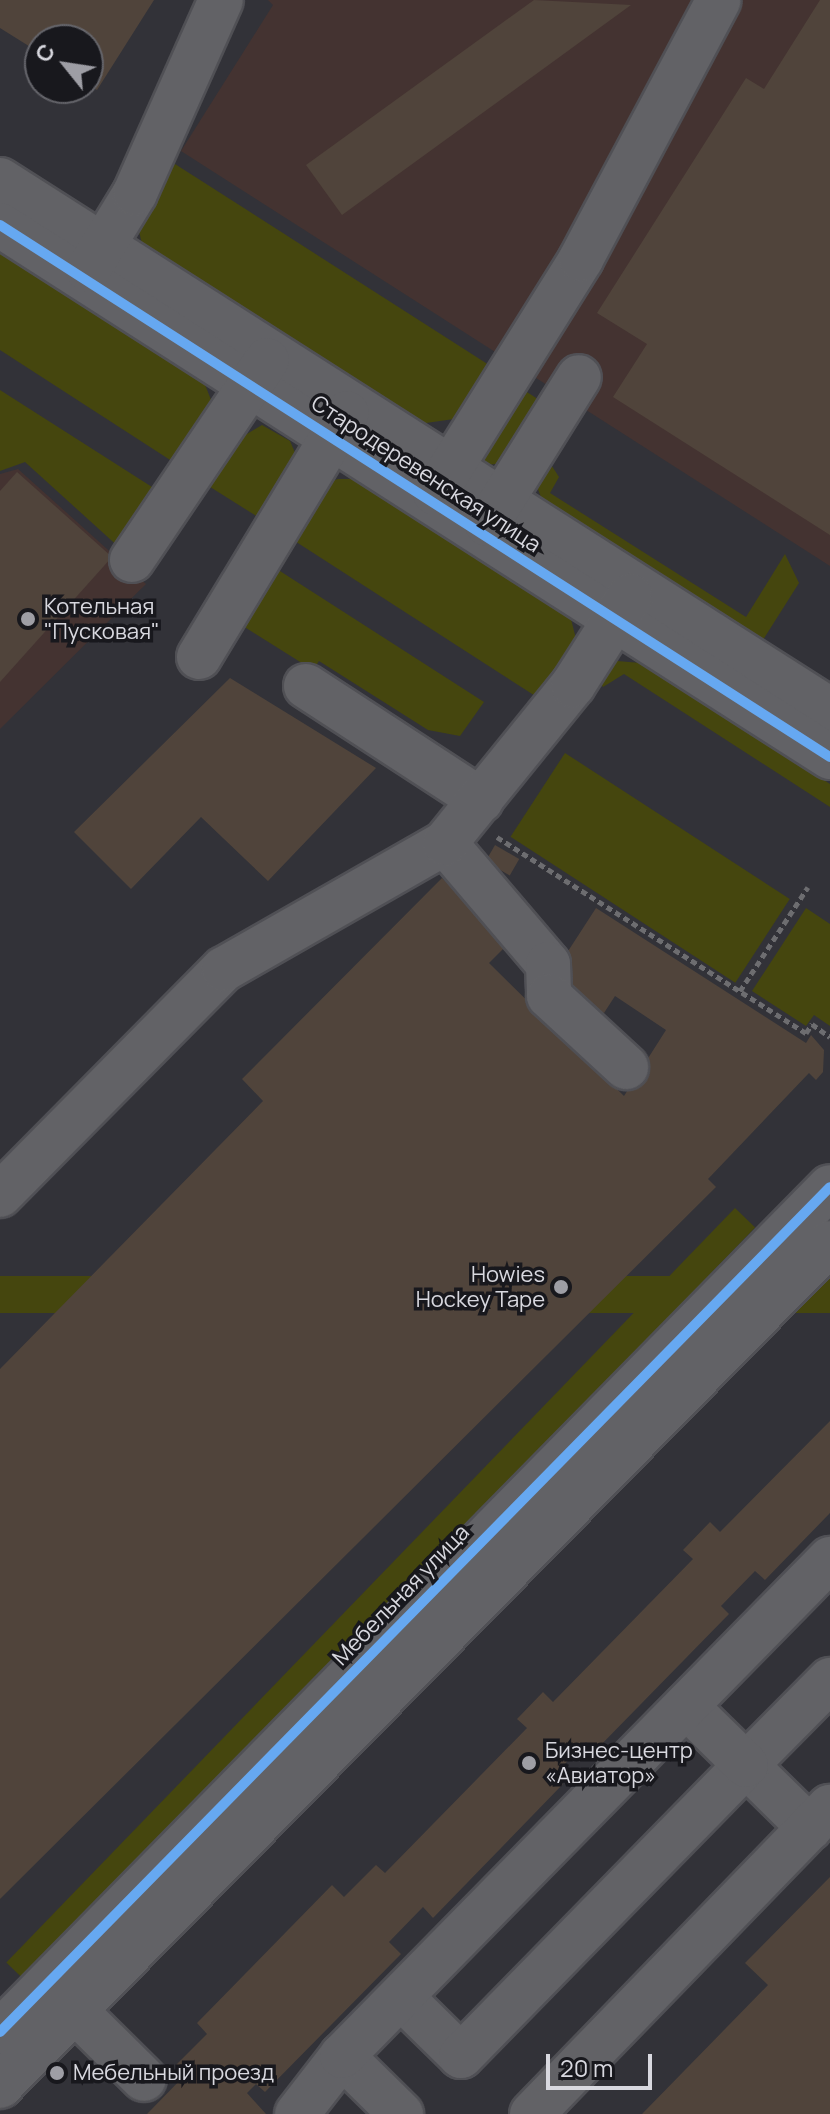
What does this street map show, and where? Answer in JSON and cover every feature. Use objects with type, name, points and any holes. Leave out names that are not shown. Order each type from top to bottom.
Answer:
[{"type":"street","points":[[93,262],[135,193],[221,0]]},
{"type":"street","points":[[440,484],[581,259],[719,0]]},
{"type":"street","name":"Стародеревенская улица","points":[[0,180],[93,262],[626,603],[830,757]]},
{"type":"street","name":"Стародеревенская улица","points":[[0,225],[93,262]]},
{"type":"street","points":[[132,560],[261,369]]},
{"type":"street","points":[[491,517],[579,377]]},
{"type":"street","points":[[199,657],[342,421]]},
{"type":"street","points":[[0,1195],[224,969],[486,817],[588,695],[626,603]]},
{"type":"street","name":"Стародеревенская улица","points":[[626,603],[830,710]]},
{"type":"street","points":[[306,686],[486,817]]},
{"type":"street","points":[[445,843],[548,964],[549,996],[626,1067]]},
{"type":"street","name":"Мебельная улица","points":[[0,2086],[61,1997],[830,1187]]},
{"type":"street","name":"Мебельная улица","points":[[0,2032],[61,1997],[830,1243]]},
{"type":"street","points":[[297,2114],[342,2056],[830,1559]]},
{"type":"street","points":[[401,1997],[461,2056],[830,1680]]},
{"type":"street","points":[[532,2114],[820,1818],[746,1765],[686,1706]]},
{"type":"street","points":[[61,1997],[144,2079]]},
{"type":"street","points":[[342,2056],[401,2114]]},
{"type":"path","points":[[486,817],[740,991],[806,1033],[812,1024],[830,1037]]},
{"type":"path","points":[[740,991],[808,887]]},
{"type":"shaded area","points":[[268,0],[830,0],[830,566],[181,151],[273,5]]},
{"type":"shaded area","points":[[175,164],[489,365],[454,419],[419,424],[142,244],[137,223]]},
{"type":"shaded area","points":[[0,251],[204,382],[215,410],[181,467],[0,350]]},
{"type":"shaded area","points":[[519,387],[544,403],[506,463],[486,465],[482,458]]},
{"type":"shaded area","points":[[0,390],[163,494],[122,550],[25,462],[0,471]]},
{"type":"shaded area","points":[[262,425],[290,441],[296,455],[261,519],[207,485],[237,440]]},
{"type":"shaded area","points":[[550,463],[559,477],[550,493],[746,617],[785,554],[799,583],[761,643],[544,505],[536,484]]},
{"type":"shaded area","name":"Котельная \"Пусковая\"","points":[[18,469],[146,584],[0,729],[0,474]]},
{"type":"shaded area","points":[[338,479],[354,479],[571,619],[577,643],[540,699],[287,536],[323,484]]},
{"type":"shaded area","points":[[269,564],[484,702],[460,736],[428,730],[319,661],[313,670],[235,621]]},
{"type":"shaded area","points":[[617,661],[641,663],[830,784],[830,807],[624,674],[603,687],[599,681]]},
{"type":"shaded area","points":[[565,753],[790,899],[735,983],[511,837]]},
{"type":"shaded area","points":[[806,908],[830,924],[830,1026],[814,1015],[806,1026],[752,991]]},
{"type":"shaded area","points":[[735,1208],[755,1227],[26,1982],[6,1963]]},
{"type":"shaded area","points":[[0,1276],[830,1276],[830,1313],[0,1313]]},
{"type":"building","points":[[0,0],[154,0],[104,79],[104,24],[24,24],[24,43],[0,28]]},
{"type":"building","points":[[534,0],[631,5],[342,215],[306,165]]},
{"type":"building","points":[[820,0],[830,0],[830,535],[613,397],[647,344],[597,313],[746,78],[764,89]]},
{"type":"building","name":"Котельная \"Пусковая\"","points":[[17,472],[112,557],[0,682],[0,491]]},
{"type":"building","points":[[230,678],[376,768],[268,881],[201,817],[131,889],[74,832]]},
{"type":"building","points":[[495,845],[519,859],[510,875],[486,861]]},
{"type":"building","points":[[442,878],[509,943],[489,963],[624,1096],[666,1030],[615,996],[604,1013],[560,986],[571,969],[561,962],[596,908],[806,1043],[811,1035],[824,1050],[823,1072],[816,1080],[809,1073],[708,1179],[716,1187],[0,1899],[0,1369],[263,1101],[242,1079]]},
{"type":"building","name":"Бизнес-центр «Авиатор»","points":[[830,1421],[830,1513],[765,1580],[755,1571],[721,1606],[729,1614],[595,1751],[586,1742],[554,1775],[563,1784],[433,1918],[423,1907],[389,1942],[401,1954],[265,2092],[256,2084],[247,2093],[266,2114],[147,2114],[186,2074],[176,2065],[207,2034],[197,2023],[332,1885],[344,1897],[376,1865],[385,1873],[527,1728],[517,1719],[543,1692],[553,1702],[693,1559],[683,1550],[710,1522],[720,1532]]},
{"type":"building","points":[[830,1877],[830,2114],[642,2114],[768,1985],[745,1963]]},
{"type":"cycle path","points":[[0,225],[830,757]]},
{"type":"cycle path","points":[[0,2032],[830,1187]]},
{"type":"place","name":"Котельная \"Пусковая\"","points":[[28,619]]},
{"type":"place","name":"Howies Hockey Tape","points":[[561,1287]]},
{"type":"place","name":"Бизнес-центр «Авиатор»","points":[[529,1763]]},
{"type":"place","name":"Мебельный проезд","points":[[57,2073]]}]
